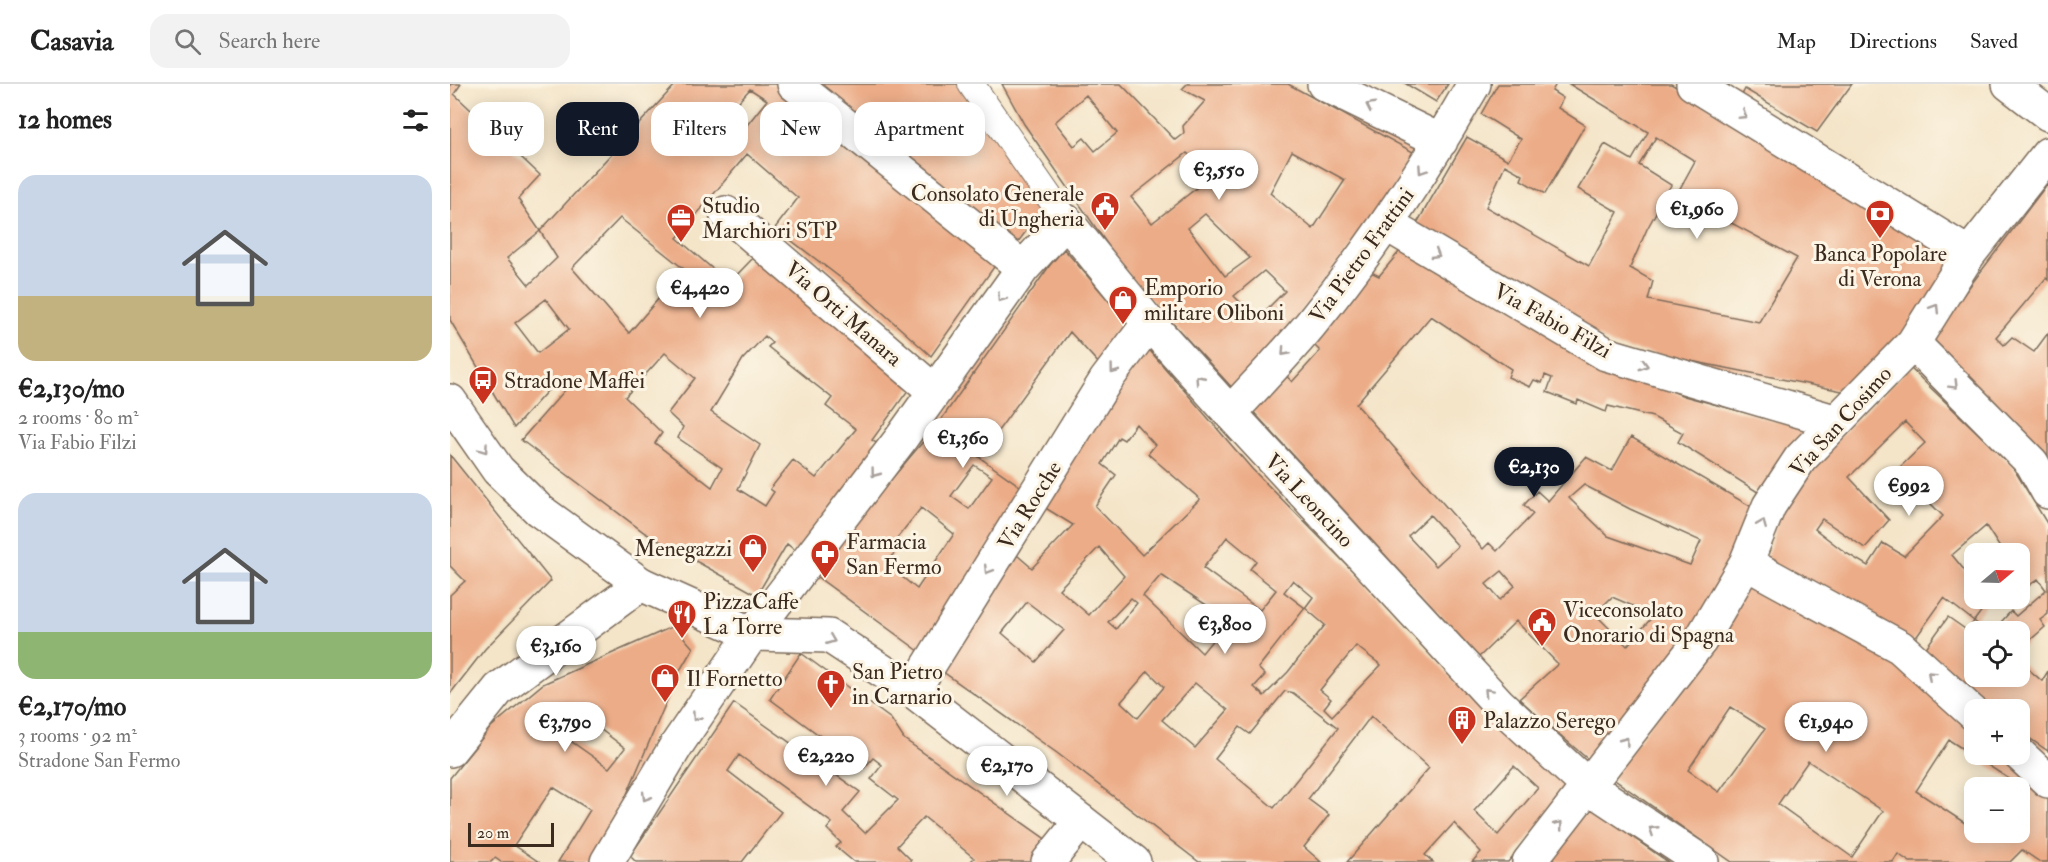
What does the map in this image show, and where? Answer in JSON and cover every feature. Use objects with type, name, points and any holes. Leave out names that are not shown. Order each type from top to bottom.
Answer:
[{"type":"street","points":[[794,84],[1023,268]]},
{"type":"street","name":"Via Leoncino","points":[[971,84],[1066,221],[1149,322],[1499,704],[1589,787],[1702,862]]},
{"type":"street","points":[[1324,84],[1441,141]]},
{"type":"street","name":"Via Pietro Frattini","points":[[1230,413],[1309,325],[1386,224],[1441,141],[1474,84]]},
{"type":"street","points":[[1693,84],[1969,254]]},
{"type":"street","points":[[2009,84],[2048,114]]},
{"type":"street","name":"Via San Cosimo","points":[[1529,862],[1700,641],[1746,563],[1769,506],[1800,459],[1834,421],[1913,343],[1969,254],[2048,154]]},
{"type":"street","name":"Via Orti Manara","points":[[726,213],[934,391]]},
{"type":"street","points":[[609,861],[676,746],[752,634],[900,440],[1023,268],[1066,221]]},
{"type":"street","name":"Via Fabio Filzi","points":[[1386,224],[1606,354],[1834,421]]},
{"type":"street","name":"Via Rocche","points":[[913,691],[1106,380],[1149,322]]},
{"type":"street","points":[[1913,343],[2032,463],[2048,492]]},
{"type":"street","points":[[450,401],[498,470],[539,510],[641,584],[752,634],[829,636],[913,691],[1134,862]]},
{"type":"street","points":[[1746,563],[1900,647],[1964,705]]},
{"type":"street","points":[[450,750],[499,689],[641,584]]},
{"type":"street","points":[[2030,764],[2048,781]]},
{"type":"street","points":[[1048,862],[1081,821]]},
{"type":"building","points":[[450,84],[461,84],[454,94],[468,107],[468,156],[520,156],[540,175],[518,199],[540,231],[609,156],[639,156],[639,124],[651,111],[651,156],[745,156],[677,238],[729,283],[755,256],[914,382],[872,440],[883,448],[797,552],[787,544],[757,595],[645,533],[521,440],[566,389],[558,379],[514,428],[450,320]],"holes":[[[620,218],[684,269],[629,333],[572,268]],[[540,231],[557,258],[529,285],[507,258]],[[546,299],[569,329],[538,353],[515,323]],[[765,336],[772,343],[768,347],[832,398],[826,406],[856,429],[816,478],[793,460],[770,489],[774,492],[765,506],[738,489],[760,445],[711,412],[743,359]],[[665,353],[695,378],[668,413],[683,427],[678,438],[722,468],[712,487],[655,443],[662,433],[625,397]]]},
{"type":"building","points":[[676,84],[782,84],[804,102],[765,102],[767,100],[750,89],[738,102],[659,102]]},
{"type":"building","points":[[814,84],[960,84],[973,102],[854,102],[854,118],[842,107],[842,102],[835,102]]},
{"type":"building","points":[[1002,84],[1121,84],[1175,140],[1184,133],[1183,126],[1205,101],[1182,89],[1187,84],[1288,84],[1413,152],[1386,202],[1237,393],[1130,277],[1024,124]],"holes":[[[1086,95],[1117,133],[1095,151],[1084,138],[1074,146],[1055,122]],[[1292,151],[1345,180],[1313,229],[1270,193]],[[1187,153],[1213,175],[1152,223],[1131,197]],[[1205,214],[1250,258],[1225,276],[1188,228]],[[1264,271],[1285,291],[1257,319],[1234,296]]]},
{"type":"building","points":[[1406,84],[1448,84],[1436,102]]},
{"type":"building","points":[[1498,84],[1556,84],[1552,91],[1563,98],[1558,108],[1585,125],[1545,194],[1521,180],[1523,175],[1505,165],[1486,207],[1589,266],[1618,212],[1578,189],[1605,144],[1632,160],[1648,132],[1569,84],[1671,84],[1963,254],[1898,340],[1847,392],[1615,346],[1413,230],[1467,137],[1508,160],[1521,139],[1481,114]],"holes":[[[1656,137],[1695,161],[1677,194],[1797,258],[1759,322],[1648,300],[1653,281],[1630,268],[1647,229],[1671,185],[1639,165]]]},
{"type":"building","points":[[1726,84],[1852,84],[1817,132],[1745,89],[1739,101],[1722,91]]},
{"type":"building","points":[[760,109],[760,156],[842,156],[842,133],[854,142],[854,156],[871,156],[999,260],[931,356],[863,295],[775,228],[798,198],[748,155],[748,124]]},
{"type":"building","points":[[985,120],[1045,206],[1012,250],[900,156],[985,156]]},
{"type":"building","points":[[2048,183],[2048,280],[2046,278],[1996,337],[2004,345],[2012,337],[2034,352],[2048,333],[2048,462],[1929,340]]},
{"type":"building","points":[[1404,246],[1630,374],[1684,396],[1806,429],[1764,496],[1678,442],[1683,433],[1653,417],[1608,406],[1606,412],[1578,400],[1577,404],[1547,392],[1552,378],[1545,375],[1542,383],[1534,380],[1530,387],[1508,377],[1511,369],[1431,316],[1356,404],[1483,549],[1489,543],[1497,551],[1533,514],[1524,505],[1537,491],[1548,501],[1586,457],[1612,471],[1631,437],[1757,510],[1693,634],[1591,762],[1519,699],[1558,664],[1516,621],[1479,657],[1248,406],[1282,371],[1292,382],[1320,351],[1310,341],[1369,271],[1379,276]],"holes":[[[1584,485],[1701,541],[1690,565],[1608,536],[1569,498]],[[1430,515],[1458,546],[1436,566],[1408,536]],[[1502,571],[1515,586],[1500,600],[1486,584]],[[1612,597],[1654,615],[1627,646],[1595,614]]]},
{"type":"building","points":[[1064,249],[1134,330],[1102,367],[1070,332],[979,457],[1024,489],[923,654],[812,573],[938,424],[1050,265]],"holes":[[[974,465],[992,477],[969,509],[951,496]],[[921,508],[954,534],[917,589],[886,564],[895,552],[889,548]]]},
{"type":"building","points":[[1145,345],[1252,469],[1354,572],[1483,712],[1569,788],[1508,862],[1472,862],[1481,852],[1454,823],[1425,855],[1433,862],[1347,862],[1429,768],[1371,716],[1308,799],[1329,815],[1304,847],[1321,862],[1199,862],[1057,753],[932,664],[1011,550],[1032,568],[1073,525],[1039,504]],"holes":[[[1136,424],[1155,445],[1148,454],[1200,499],[1142,555],[1095,506],[1116,475],[1102,464],[1119,437],[1124,440]],[[1227,537],[1256,561],[1250,569],[1276,590],[1260,610],[1203,568]],[[1099,547],[1124,576],[1089,615],[1059,589]],[[1161,575],[1229,620],[1202,653],[1143,596]],[[1293,580],[1313,597],[1305,608],[1284,592]],[[1131,598],[1137,603],[1116,629],[1108,622]],[[1027,602],[1064,630],[1036,662],[1002,633]],[[1305,608],[1325,625],[1288,672],[1264,696],[1254,687],[1265,675],[1258,668]],[[1356,646],[1381,665],[1332,716],[1324,708],[1331,699],[1320,690]],[[1148,671],[1164,687],[1138,718],[1121,702]],[[1195,683],[1228,710],[1195,748],[1162,720]],[[1285,691],[1293,693],[1338,728],[1274,808],[1215,759],[1240,727],[1250,734]],[[1514,766],[1538,788],[1498,835],[1474,811]]]},
{"type":"building","points":[[1909,367],[2012,466],[2048,525],[2048,614],[2040,620],[2045,627],[2030,640],[2030,621],[2002,621],[2011,611],[2016,616],[2024,609],[2030,609],[2030,604],[2046,590],[2038,579],[2030,585],[2030,543],[1997,543],[1986,526],[1952,555],[1964,570],[1964,609],[1983,609],[1974,621],[1944,598],[1910,646],[1765,562],[1783,504],[1811,466]],"holes":[[[1905,422],[1925,443],[1897,470],[1943,516],[1904,556],[1883,543],[1868,566],[1846,553],[1815,529],[1822,519],[1865,548],[1889,520],[1849,477]]]},
{"type":"building","points":[[450,455],[551,581],[485,649],[450,694],[450,595],[465,581],[450,566]]},
{"type":"building","points":[[1750,582],[1851,626],[1964,712],[1964,750],[1949,740],[1916,791],[1964,822],[1964,843],[2030,843],[2030,777],[2006,777],[1988,765],[2023,765],[2048,793],[2048,862],[2040,862],[2022,850],[2010,862],[1910,862],[1898,854],[1893,862],[1732,862],[1612,778]],"holes":[[[1730,707],[1765,729],[1719,792],[1688,770]],[[1808,761],[1883,811],[1852,857],[1778,804]]]},
{"type":"building","points":[[1948,617],[1964,628],[1964,687],[2030,687],[2030,671],[2042,681],[2048,671],[2048,751],[2030,739],[2030,699],[1978,699],[1920,656]]},
{"type":"building","points":[[674,626],[693,648],[679,672],[598,862],[558,862],[590,810],[553,787],[514,845],[539,862],[501,862],[495,858],[491,862],[450,862],[450,778],[491,727],[543,684]],"holes":[[[576,711],[625,748],[609,768],[558,732]]]},
{"type":"building","points":[[801,653],[891,719],[904,739],[1051,843],[1036,862],[970,862],[974,858],[924,817],[897,846],[911,860],[909,862],[854,862],[836,847],[841,843],[827,829],[832,823],[739,755],[728,771],[781,812],[742,862],[636,862],[630,856],[734,703],[860,792],[843,812],[865,833],[898,800],[871,779],[882,765],[873,758],[864,768],[770,699]]},
{"type":"building","points":[[1589,803],[1635,839],[1668,862],[1536,862]]},
{"type":"place","name":"Consolato Generale di Ungheria","points":[[1105,232]]},
{"type":"place","name":"Banca Popolare di Verona","points":[[1880,240]]},
{"type":"place","name":"Studio Marchiori STP","points":[[681,244]]},
{"type":"place","name":"Emporio militare Oliboni","points":[[1123,326]]},
{"type":"place","name":"Stradone Maffei","points":[[483,406]]},
{"type":"place","name":"Menegazzi","points":[[753,574]]},
{"type":"place","name":"Farmacia San Fermo","points":[[825,580]]},
{"type":"place","name":"PizzaCaffe La Torre","points":[[682,640]]},
{"type":"place","name":"Viceconsolato Onorario di Spagna","points":[[1542,648]]},
{"type":"place","name":"Il Fornetto","points":[[665,704]]},
{"type":"place","name":"San Pietro in Carnario","points":[[831,710]]},
{"type":"place","name":"Palazzo Serego","points":[[1462,746]]}]
